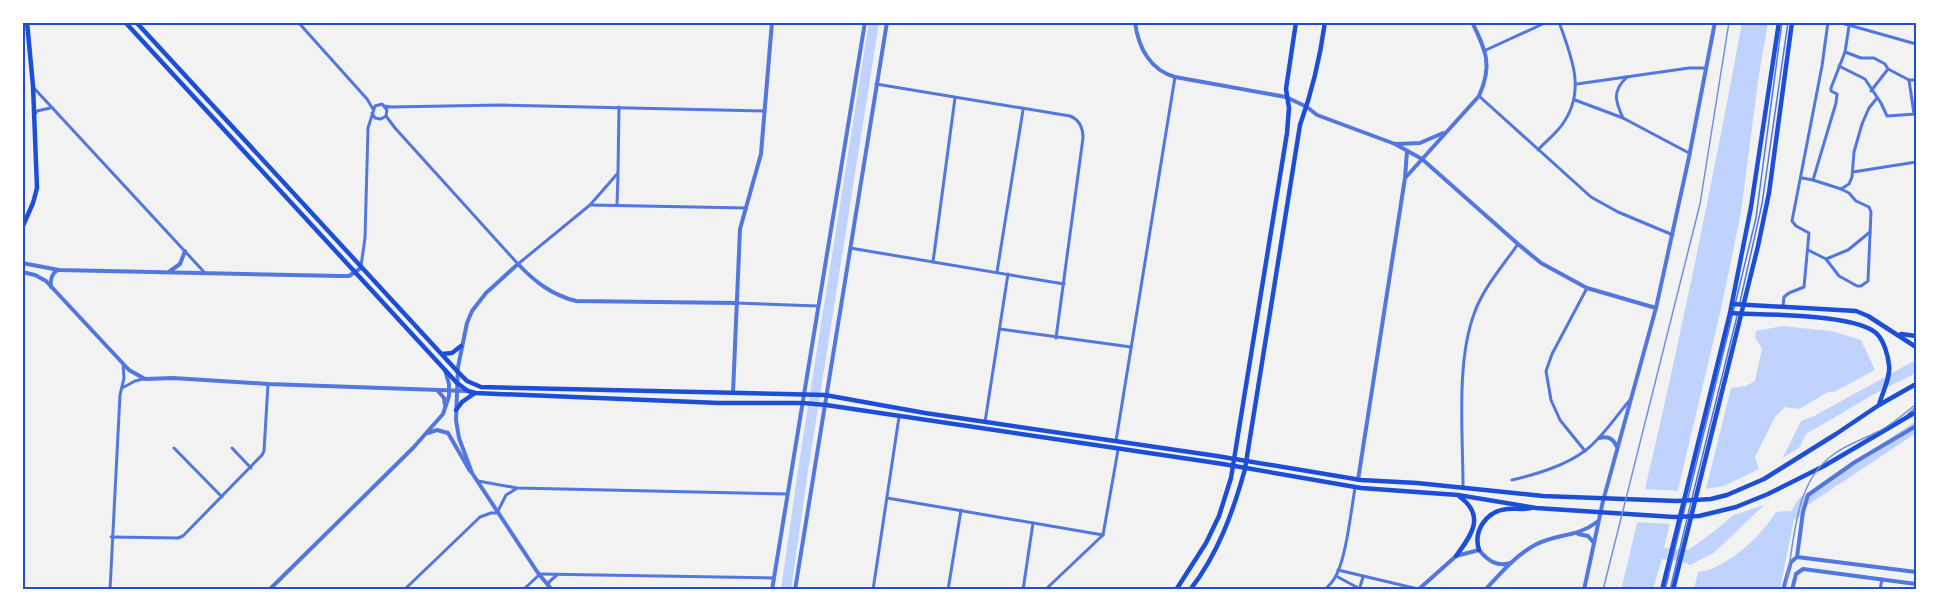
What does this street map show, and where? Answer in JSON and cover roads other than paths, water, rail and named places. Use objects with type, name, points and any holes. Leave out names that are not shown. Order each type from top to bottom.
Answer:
[{"type":"main road","points":[[22,228],[37,188],[33,86],[27,22]]},
{"type":"main road","points":[[125,22],[457,383],[475,393],[825,405],[1234,466],[1361,488],[1458,495],[1538,508],[1674,517],[1699,516],[1736,507],[1768,494],[1915,413]]},
{"type":"main road","points":[[136,22],[458,372],[474,385],[488,388],[826,395],[1358,480],[1463,487],[1544,496],[1677,501],[1711,499],[1728,495],[1764,479],[1917,384]]},
{"type":"main road","points":[[1176,590],[1199,556],[1219,516],[1234,466],[1287,133],[1289,108],[1286,89],[1296,22]]},
{"type":"main road","points":[[1190,590],[1218,547],[1245,469],[1300,125],[1321,52],[1325,22]]},
{"type":"main road","points":[[1663,590],[1736,309],[1758,246],[1768,193],[1781,22]]},
{"type":"main road","points":[[1672,590],[1736,309],[1752,207],[1790,22]]},
{"type":"main road","points":[[164,64],[170,59]]},
{"type":"main road","points":[[286,197],[292,192]]},
{"type":"main road","points":[[1261,295],[1272,297]]},
{"type":"main road","points":[[1736,309],[1783,307],[1856,311],[1917,347]]},
{"type":"main road","points":[[1736,309],[1839,319],[1866,326],[1878,334],[1889,363],[1880,405]]},
{"type":"main road","points":[[1895,333],[1917,336]]},
{"type":"main road","points":[[442,354],[452,352],[461,346]]},
{"type":"main road","points":[[456,410],[475,393]]},
{"type":"main road","points":[[1456,556],[1472,531],[1474,521],[1473,510],[1469,503],[1458,495]]},
{"type":"main road","points":[[1479,550],[1477,535],[1481,524],[1491,515],[1504,509],[1538,508]]},
{"type":"street","points":[[298,22],[367,99],[377,105],[396,107],[501,105],[764,111]]},
{"type":"street","points":[[733,393],[740,229],[761,154],[772,22]]},
{"type":"street","points":[[772,590],[865,22]]},
{"type":"street","points":[[795,590],[887,22]]},
{"type":"street","points":[[1136,22],[1138,41],[1143,51],[1157,67],[1175,77],[1286,97],[1307,107],[1317,115],[1395,144],[1422,159],[1541,263],[1587,288],[1656,308]]},
{"type":"street","points":[[1405,178],[1479,96],[1486,74],[1486,50],[1472,22]]},
{"type":"street","points":[[1486,50],[1547,22]]},
{"type":"street","points":[[1538,150],[1564,123],[1575,100],[1576,84],[1571,58],[1559,22]]},
{"type":"street","points":[[1584,590],[1598,521],[1656,308],[1673,235],[1715,22]]},
{"type":"street","points":[[1783,307],[1784,297],[1804,287],[1809,233],[1792,221],[1802,178],[1828,22]]},
{"type":"street","points":[[1838,22],[1917,44]]},
{"type":"street","points":[[1813,180],[1836,103],[1837,94],[1831,89],[1845,52],[1849,26]]},
{"type":"street","points":[[1845,52],[1861,58],[1874,58],[1885,64],[1888,69],[1909,80],[1917,80]]},
{"type":"street","points":[[1839,66],[1860,75],[1867,82],[1887,116],[1915,114],[1909,80]]},
{"type":"street","points":[[1576,84],[1689,68],[1706,68]]},
{"type":"street","points":[[1871,91],[1888,69]]},
{"type":"street","points":[[1116,441],[1175,77]]},
{"type":"street","points":[[1623,118],[1616,94],[1618,85],[1628,77]]},
{"type":"street","points":[[876,84],[1076,118],[1083,130],[1083,138],[1056,338]]},
{"type":"street","points":[[33,86],[205,273]]},
{"type":"street","points":[[1479,96],[1591,197],[1618,212],[1673,235]]},
{"type":"street","points":[[933,262],[955,98]]},
{"type":"street","points":[[1841,189],[1849,184],[1853,172],[1854,152],[1862,124],[1869,108],[1877,98]]},
{"type":"street","points":[[367,99],[372,111],[395,128],[518,264],[537,283],[563,298],[818,306]]},
{"type":"street","points":[[1575,100],[1623,118],[1689,153]]},
{"type":"street","points":[[22,263],[59,270],[349,276],[361,268],[365,238],[368,129],[372,111],[377,105]]},
{"type":"street","points":[[384,106],[395,128]]},
{"type":"street","points":[[33,116],[37,111],[47,107],[52,108]]},
{"type":"street","points":[[368,129],[396,107]]},
{"type":"street","points":[[617,205],[619,107]]},
{"type":"street","points":[[997,272],[1023,110]]},
{"type":"street","points":[[1395,144],[1420,143],[1447,131]]},
{"type":"street","points":[[1358,480],[1405,178],[1407,151]]},
{"type":"street","points":[[1853,172],[1917,162]]},
{"type":"street","points":[[472,473],[459,438],[456,410],[461,346],[472,311],[486,293],[518,264],[590,205],[618,173]]},
{"type":"street","points":[[1802,178],[1841,189],[1849,193],[1856,201],[1869,207],[1871,212],[1866,283],[1857,286],[1839,276],[1827,260],[1808,250]]},
{"type":"street","points":[[590,205],[746,208]]},
{"type":"street","points":[[1827,260],[1848,250],[1870,232]]},
{"type":"street","points":[[1463,487],[1463,389],[1467,336],[1481,298],[1518,244]]},
{"type":"street","points":[[850,248],[1064,284]]},
{"type":"street","points":[[169,271],[180,264],[185,250]]},
{"type":"street","points":[[52,287],[53,274],[59,270]]},
{"type":"street","points":[[22,272],[43,279],[129,370],[145,379]]},
{"type":"street","points":[[985,422],[1008,274]]},
{"type":"street","points":[[1585,451],[1560,420],[1551,400],[1546,371],[1552,354],[1587,288]]},
{"type":"street","points":[[1000,329],[1131,347]]},
{"type":"street","points":[[110,590],[111,537],[121,390],[124,378],[122,362]]},
{"type":"street","points":[[269,590],[426,434],[445,409],[449,391],[445,369]]},
{"type":"street","points":[[121,390],[135,381],[173,378],[268,384],[468,391]]},
{"type":"street","points":[[111,537],[181,537],[222,498],[264,451],[268,384]]},
{"type":"street","points":[[438,390],[444,398],[445,409]]},
{"type":"street","points":[[1512,480],[1545,472],[1585,451],[1599,438],[1631,398]]},
{"type":"street","points":[[873,590],[899,417]]},
{"type":"street","points":[[1783,590],[1791,562],[1797,557],[1808,495],[1855,462],[1917,426]]},
{"type":"street","points":[[426,434],[437,430],[448,434],[497,513],[538,574],[550,587]]},
{"type":"street","points":[[1599,438],[1612,439],[1617,448]]},
{"type":"street","points":[[174,448],[222,498]]},
{"type":"street","points":[[232,448],[251,468]]},
{"type":"street","points":[[1045,590],[1102,535],[1118,450]]},
{"type":"street","points":[[477,481],[517,488],[788,494]]},
{"type":"street","points":[[1325,590],[1338,570],[1355,486]]},
{"type":"street","points":[[497,513],[506,495],[517,488]]},
{"type":"street","points":[[887,498],[1102,535]]},
{"type":"street","points":[[948,590],[961,510]]},
{"type":"street","points":[[404,590],[480,517],[497,513]]},
{"type":"street","points":[[1485,590],[1535,545],[1577,534],[1598,521]]},
{"type":"street","points":[[1023,590],[1033,523]]},
{"type":"street","points":[[1577,534],[1588,536],[1594,543]]},
{"type":"street","points":[[1338,570],[1419,589],[1456,556],[1479,550],[1493,563],[1501,565],[1514,562]]},
{"type":"street","points":[[1797,557],[1917,572]]},
{"type":"street","points":[[1501,565],[1504,571]]},
{"type":"street","points":[[1792,590],[1795,576],[1803,569],[1917,584]]},
{"type":"street","points":[[523,590],[538,574],[774,578]]},
{"type":"street","points":[[550,587],[549,582],[558,574]]},
{"type":"street","points":[[1336,576],[1361,588],[1363,577]]},
{"type":"street","points":[[1880,590],[1882,579]]},
{"type":"street","points":[[1554,590],[1562,590]]},
{"type":"lane","points":[[1900,420],[1917,407]]},
{"type":"water","points":[[1742,23],[1768,23],[1741,212],[1721,309],[1664,548],[1688,550],[1711,534],[1747,503],[1775,471],[1801,421],[1916,360],[1916,373],[1876,393],[1806,434],[1788,471],[1763,506],[1715,552],[1690,565],[1681,561],[1662,559],[1653,589],[1621,590],[1686,307]]},
{"type":"water","points":[[1782,326],[1831,331],[1861,340],[1875,370],[1834,392],[1828,392],[1799,409],[1785,407],[1775,417],[1755,457],[1759,469],[1724,486],[1706,489],[1731,388],[1746,386],[1755,381],[1762,349],[1755,338],[1756,331]]},
{"type":"water","points":[[1788,511],[1795,514],[1780,589],[1694,589],[1698,572],[1714,568],[1734,556],[1757,536],[1776,512]]},
{"type":"waterway","points":[[786,590],[874,22]]},
{"type":"waterway","points":[[1795,514],[1803,502],[1916,427]]},
{"type":"tram line","points":[[1785,590],[1803,498],[1820,466],[1849,445],[1886,427],[1916,404]]},
{"type":"railway","points":[[1603,590],[1700,204],[1729,22]]}]
